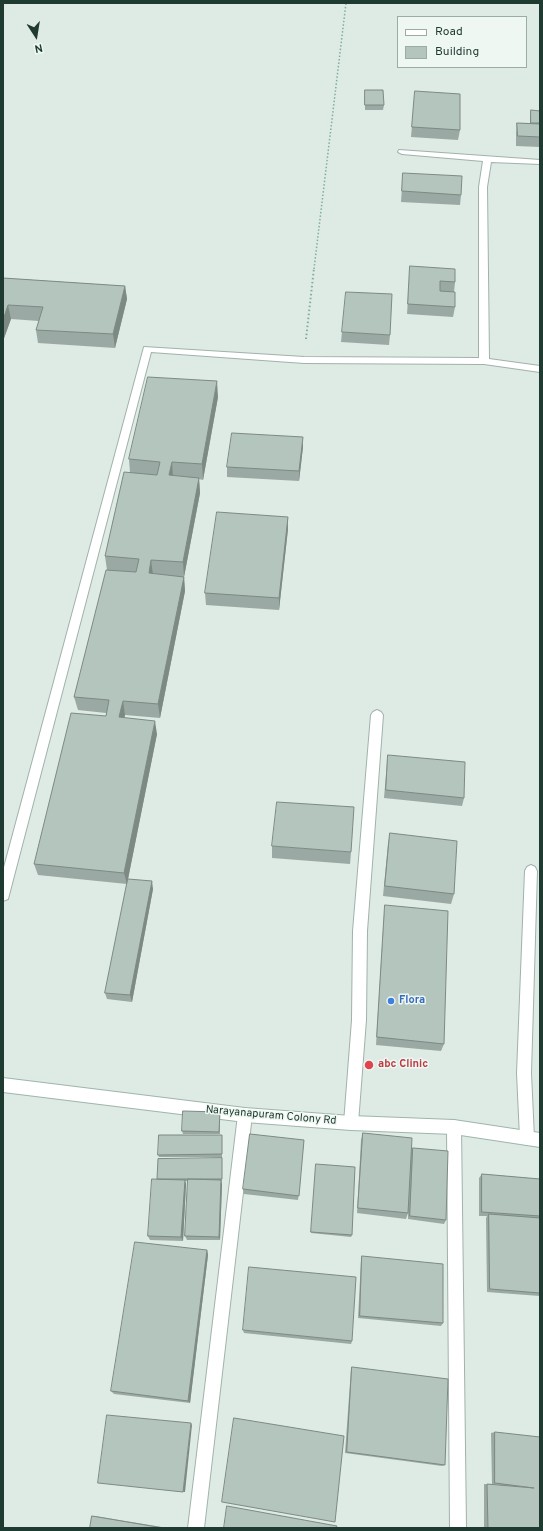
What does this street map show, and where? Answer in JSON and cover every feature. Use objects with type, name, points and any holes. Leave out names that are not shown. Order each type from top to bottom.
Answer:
[{"type":"street","points":[[402,152],[540,162]]},
{"type":"street","points":[[484,361],[483,187],[487,159]]},
{"type":"street","points":[[3,895],[147,349],[304,360],[484,361],[540,369]]},
{"type":"street","points":[[351,1123],[359,1020],[360,931],[377,715]]},
{"type":"street","points":[[531,871],[524,1074],[533,1139]]},
{"type":"street","name":"Narayanapuram Colony Rd","points":[[3,1084],[245,1115],[351,1123],[454,1128],[533,1139]]},
{"type":"street","points":[[196,1528],[245,1115]]},
{"type":"street","points":[[454,1128],[458,1528]]},
{"type":"path","points":[[304,360],[346,3]]},
{"type":"building","points":[[365,90],[383,90],[384,105],[365,105]]},
{"type":"building","points":[[415,91],[460,94],[460,130],[412,127]]},
{"type":"building","points":[[531,110],[540,111],[540,123],[531,123]]},
{"type":"building","points":[[517,123],[540,124],[540,137],[518,136]]},
{"type":"building","points":[[403,173],[462,176],[461,195],[402,191]]},
{"type":"building","points":[[410,266],[455,269],[455,282],[440,281],[440,291],[455,292],[455,307],[408,304]]},
{"type":"building","points":[[3,278],[125,286],[113,334],[36,330],[43,307],[8,305],[3,320]]},
{"type":"building","points":[[346,292],[392,294],[390,335],[342,332]]},
{"type":"building","points":[[148,377],[217,381],[202,464],[172,462],[169,475],[199,478],[183,562],[151,560],[149,573],[184,577],[158,704],[123,701],[119,717],[155,721],[124,873],[34,864],[71,713],[106,716],[109,700],[74,697],[106,570],[136,572],[139,559],[105,556],[124,472],[157,475],[160,462],[129,459]]},
{"type":"building","points":[[232,433],[303,437],[299,471],[227,467]]},
{"type":"building","points":[[217,512],[288,517],[279,598],[205,593]]},
{"type":"building","points":[[388,755],[465,762],[464,798],[386,790]]},
{"type":"building","points":[[277,802],[354,807],[351,852],[272,846]]},
{"type":"building","points":[[390,833],[457,841],[454,894],[385,886]]},
{"type":"building","points":[[128,879],[152,881],[130,995],[105,993]]},
{"type":"building","points":[[385,905],[448,911],[444,1044],[377,1037]]},
{"type":"building","points":[[183,1111],[220,1112],[219,1132],[182,1131]]},
{"type":"building","points":[[363,1133],[412,1138],[408,1213],[358,1208]]},
{"type":"building","points":[[250,1134],[304,1140],[299,1196],[243,1189]]},
{"type":"building","points":[[159,1135],[222,1135],[222,1154],[158,1155]]},
{"type":"building","points":[[413,1148],[448,1151],[446,1220],[410,1216]]},
{"type":"building","points":[[222,1158],[222,1179],[157,1179],[158,1159]]},
{"type":"building","points":[[316,1164],[355,1167],[352,1235],[311,1232]]},
{"type":"building","points":[[482,1174],[540,1179],[540,1216],[482,1212]]},
{"type":"building","points":[[152,1179],[185,1180],[181,1237],[148,1236]]},
{"type":"building","points":[[188,1179],[221,1180],[219,1237],[185,1236]]},
{"type":"building","points":[[489,1214],[540,1218],[540,1293],[490,1289]]},
{"type":"building","points":[[135,1242],[207,1250],[188,1401],[111,1391]]},
{"type":"building","points":[[362,1256],[443,1264],[443,1323],[360,1316]]},
{"type":"building","points":[[249,1267],[356,1277],[352,1341],[243,1330]]},
{"type":"building","points":[[352,1367],[448,1379],[445,1465],[347,1452]]},
{"type":"building","points":[[107,1415],[191,1423],[183,1492],[98,1483]]},
{"type":"building","points":[[234,1418],[344,1436],[335,1522],[222,1502]]},
{"type":"building","points":[[495,1432],[540,1437],[540,1528],[488,1528],[487,1484],[534,1488],[495,1483]]},
{"type":"building","points":[[227,1506],[337,1526],[336,1528],[224,1528]]},
{"type":"building","points":[[92,1516],[163,1528],[90,1528]]},
{"type":"place","name":"Flora","points":[[391,1001]]},
{"type":"place","name":"abc Clinic","points":[[369,1065]]}]
